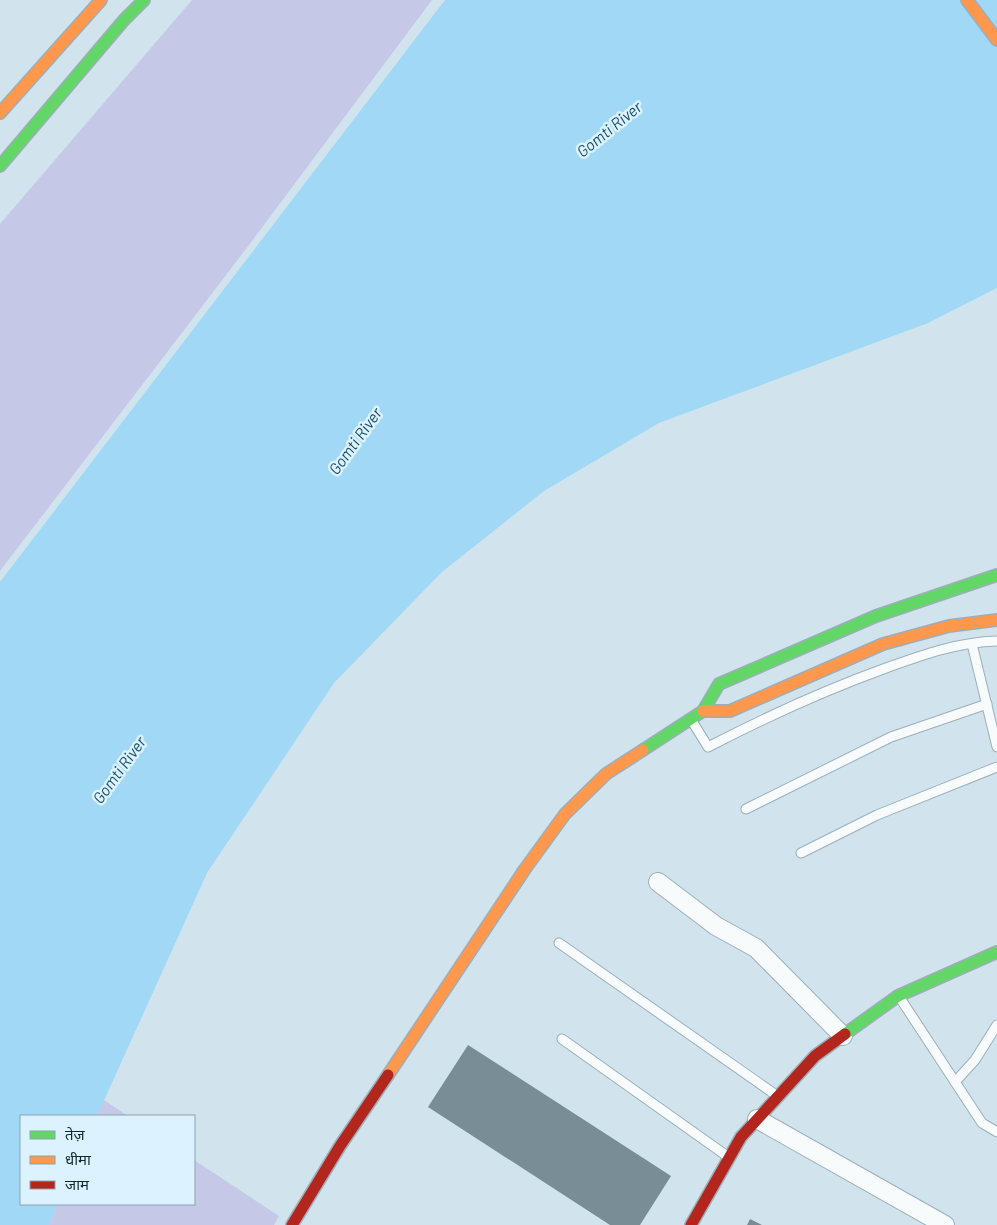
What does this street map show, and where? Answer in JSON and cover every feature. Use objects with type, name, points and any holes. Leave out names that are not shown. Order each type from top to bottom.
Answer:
[{"type":"main road","points":[[0,113],[101,0]]},
{"type":"main road","points":[[0,166],[124,20],[144,0]]},
{"type":"main road","points":[[967,0],[997,40]]},
{"type":"main road","points":[[703,711],[719,684],[876,616],[997,575]]},
{"type":"main road","points":[[292,1225],[340,1146],[525,869],[565,814],[606,774],[703,711],[730,711],[883,644],[949,626],[997,620]]},
{"type":"main road","points":[[691,1225],[741,1136],[814,1056],[898,996],[997,952]]},
{"type":"street","points":[[658,882],[716,926],[756,948],[843,1036]]},
{"type":"street","points":[[757,1119],[945,1225]]},
{"type":"lane","points":[[690,718],[708,747],[748,726],[833,688],[938,650],[997,640]]},
{"type":"lane","points":[[972,644],[987,704],[993,715],[997,747]]},
{"type":"lane","points":[[746,809],[891,737],[987,704]]},
{"type":"lane","points":[[801,853],[877,815],[997,767]]},
{"type":"lane","points":[[559,943],[778,1097]]},
{"type":"lane","points":[[898,996],[982,1123],[997,1132]]},
{"type":"lane","points":[[955,1082],[975,1060],[997,1026]]},
{"type":"lane","points":[[562,1039],[729,1158]]},
{"type":"shaded area","points":[[192,0],[432,0],[249,245],[0,571],[0,224]]},
{"type":"shaded area","points":[[104,1100],[126,1115],[97,1115]]},
{"type":"shaded area","points":[[195,1161],[279,1216],[274,1225],[49,1225],[58,1205],[195,1205]]},
{"type":"water","name":"Gomti River","points":[[445,0],[997,0],[997,288],[928,323],[659,423],[544,491],[442,572],[334,683],[207,873],[97,1115],[20,1115],[20,1205],[58,1205],[49,1225],[0,1225],[0,582]]},
{"type":"building","points":[[468,1045],[671,1176],[640,1225],[610,1225],[428,1107]]},
{"type":"building","points":[[750,1219],[762,1225],[747,1225]]},
{"type":"traffic: fast","points":[[0,166],[124,20],[144,0]]},
{"type":"traffic: fast","points":[[643,750],[703,711],[719,684],[876,616],[997,575]]},
{"type":"traffic: fast","points":[[845,1034],[898,996],[997,952]]},
{"type":"traffic: slow","points":[[0,113],[101,0]]},
{"type":"traffic: slow","points":[[967,0],[997,40]]},
{"type":"traffic: slow","points":[[703,711],[730,711],[883,644],[949,626],[997,620]]},
{"type":"traffic: slow","points":[[388,1075],[525,869],[565,814],[606,774],[643,750]]},
{"type":"traffic: jam","points":[[691,1225],[741,1137],[815,1056],[845,1034]]},
{"type":"traffic: jam","points":[[292,1225],[340,1146],[388,1075]]}]
